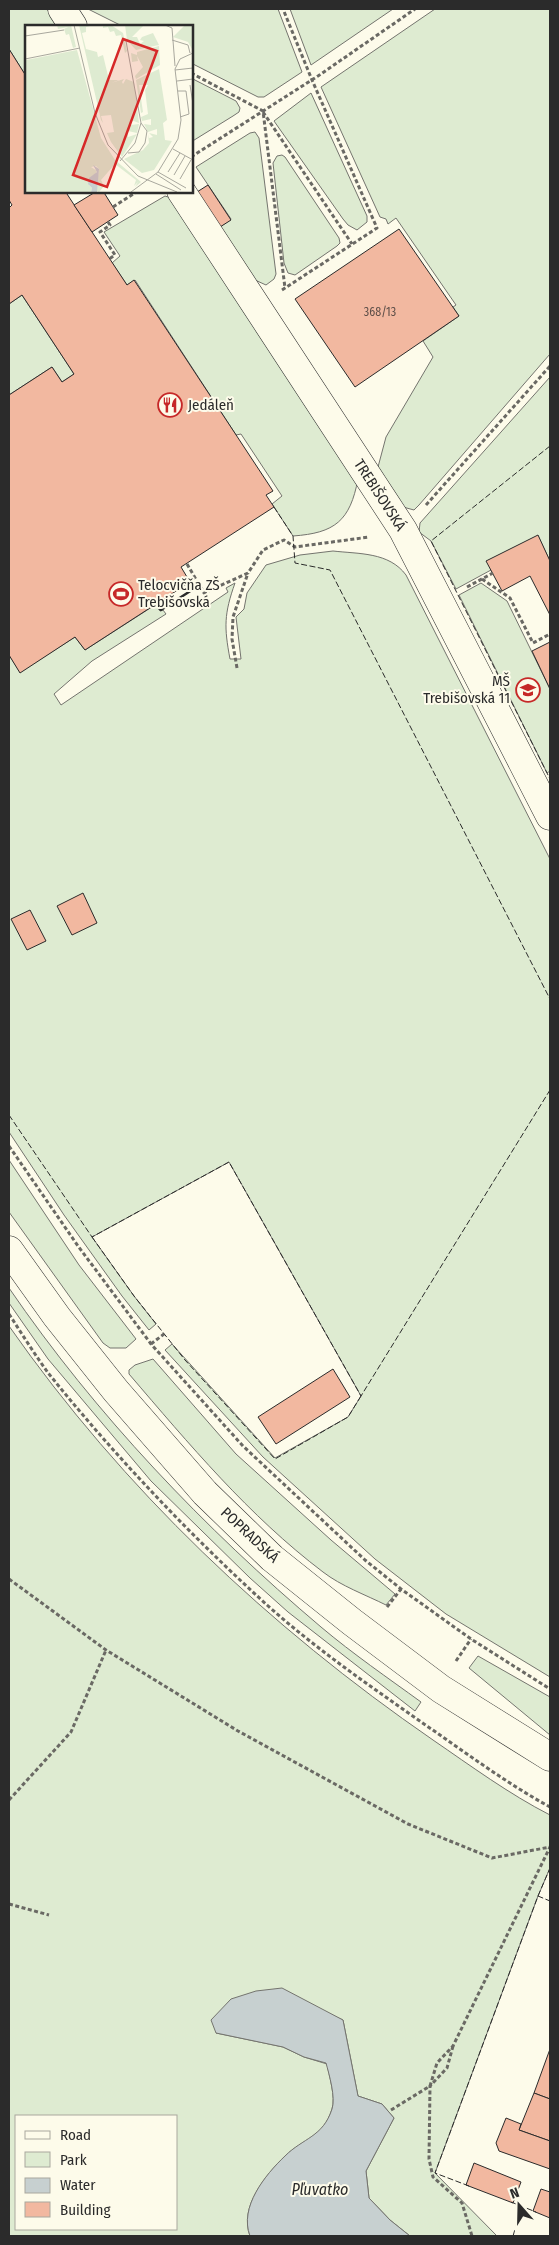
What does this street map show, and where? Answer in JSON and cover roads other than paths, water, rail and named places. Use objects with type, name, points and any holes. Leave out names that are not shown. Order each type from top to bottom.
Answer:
[{"type":"street","points":[[62,9],[72,25]]},
{"type":"street","name":"TREBIŠOVSKÁ","points":[[182,192],[403,530],[550,816]]},
{"type":"street","name":"POPRADSKÁ","points":[[9,1250],[57,1317],[116,1391],[205,1493],[272,1558],[352,1622],[441,1689],[550,1757]]},
{"type":"water","name":"Pľuvatko","points":[[282,1988],[343,2020],[358,2096],[382,2104],[394,2118],[366,2171],[369,2198],[390,2220],[410,2236],[250,2236],[248,2214],[256,2192],[270,2172],[285,2156],[323,2126],[332,2109],[332,2086],[326,2063],[304,2057],[283,2047],[216,2033],[211,2020],[231,1999],[256,1991]]},
{"type":"place","name":"Jedáleň","points":[[170,405]]},
{"type":"place","name":"Telocvičňa ZŠ Trebišovská","points":[[121,594]]},
{"type":"place","name":"MŠ Trebišovská 11","points":[[528,690]]}]
